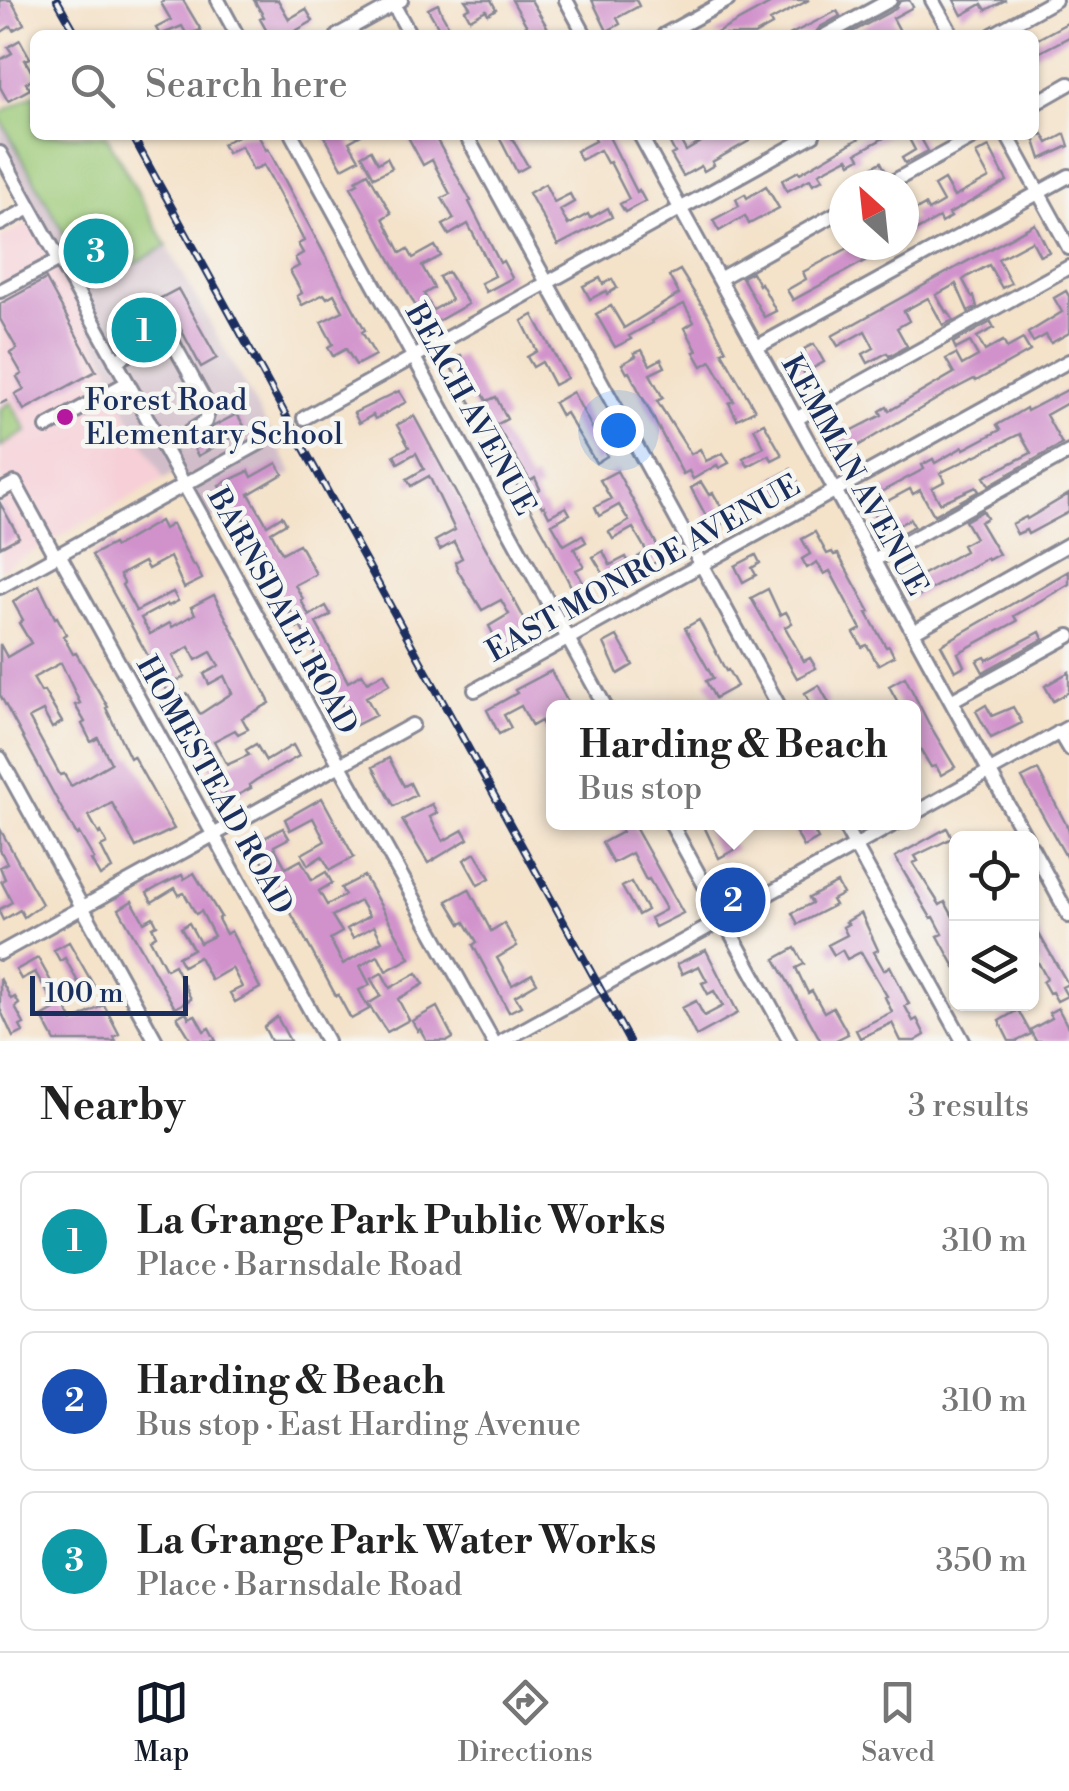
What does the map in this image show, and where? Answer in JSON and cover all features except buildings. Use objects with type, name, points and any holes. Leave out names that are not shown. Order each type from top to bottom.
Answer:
[{"type":"street","points":[[218,0],[234,30]]},
{"type":"street","points":[[566,0],[582,30]]},
{"type":"street","points":[[673,30],[728,0]]},
{"type":"street","points":[[835,30],[890,0]]},
{"type":"street","points":[[932,0],[949,30]]},
{"type":"street","points":[[1001,30],[1055,0]]},
{"type":"street","points":[[346,30],[395,1],[408,30]]},
{"type":"street","points":[[1039,101],[1069,84]]},
{"type":"street","name":"BEACH AVENUE","points":[[295,140],[602,700]]},
{"type":"street","points":[[469,140],[776,700]]},
{"type":"street","name":"KEMMAN AVENUE","points":[[643,140],[1022,831]]},
{"type":"street","points":[[304,418],[804,140]]},
{"type":"street","points":[[915,170],[969,140]]},
{"type":"street","points":[[1010,140],[1069,248]]},
{"type":"street","name":"BARNSDALE ROAD","points":[[0,153],[492,1041]]},
{"type":"street","points":[[756,347],[1069,176]]},
{"type":"street","points":[[0,224],[30,208]]},
{"type":"street","points":[[719,278],[829,217]]},
{"type":"street","points":[[0,291],[59,260]]},
{"type":"street","points":[[796,420],[1069,268]]},
{"type":"street","points":[[115,361],[168,334],[209,408],[206,422],[164,448]]},
{"type":"street","name":"EAST MONROE AVENUE","points":[[475,690],[1069,361]]},
{"type":"street","points":[[47,427],[128,383]]},
{"type":"street","points":[[0,587],[260,442]]},
{"type":"street","points":[[874,560],[1069,452]]},
{"type":"street","name":"HOMESTEAD ROAD","points":[[0,491],[15,484],[327,1041]]},
{"type":"street","points":[[913,632],[1069,544]]},
{"type":"street","points":[[951,701],[1069,636]]},
{"type":"street","points":[[0,953],[412,725]]},
{"type":"street","points":[[921,809],[1064,730],[1069,750]]},
{"type":"street","points":[[0,758],[156,1041]]},
{"type":"street","points":[[674,830],[790,1041]]},
{"type":"street","points":[[847,830],[964,1041]]},
{"type":"street","points":[[503,1041],[884,830]]},
{"type":"street","points":[[1039,861],[1069,916]]},
{"type":"path","points":[[0,404],[10,399]]},
{"type":"shaded area","points":[[30,97],[30,140],[109,140],[293,473],[204,523],[175,473],[164,479],[106,375],[112,370],[0,160],[0,113]]},
{"type":"shaded area","name":"Forest Road Elementary School","points":[[31,221],[113,371],[106,375],[164,479],[0,570],[0,238]]},
{"type":"green space","points":[[30,97],[30,140],[109,140],[167,246],[93,286],[0,113]]},
{"type":"green space","points":[[11,402],[27,431],[0,447],[0,409]]},
{"type":"railway","points":[[57,0],[74,30]]},
{"type":"railway","points":[[135,140],[629,1041]]},
{"type":"place","name":"La Grange Park Water Works","points":[[96,251]]},
{"type":"place","name":"La Grange Park Public Works","points":[[144,330]]},
{"type":"place","name":"Forest Road Elementary School","points":[[65,417]]},
{"type":"place","name":"Harding & Beach","points":[[733,900]]}]
